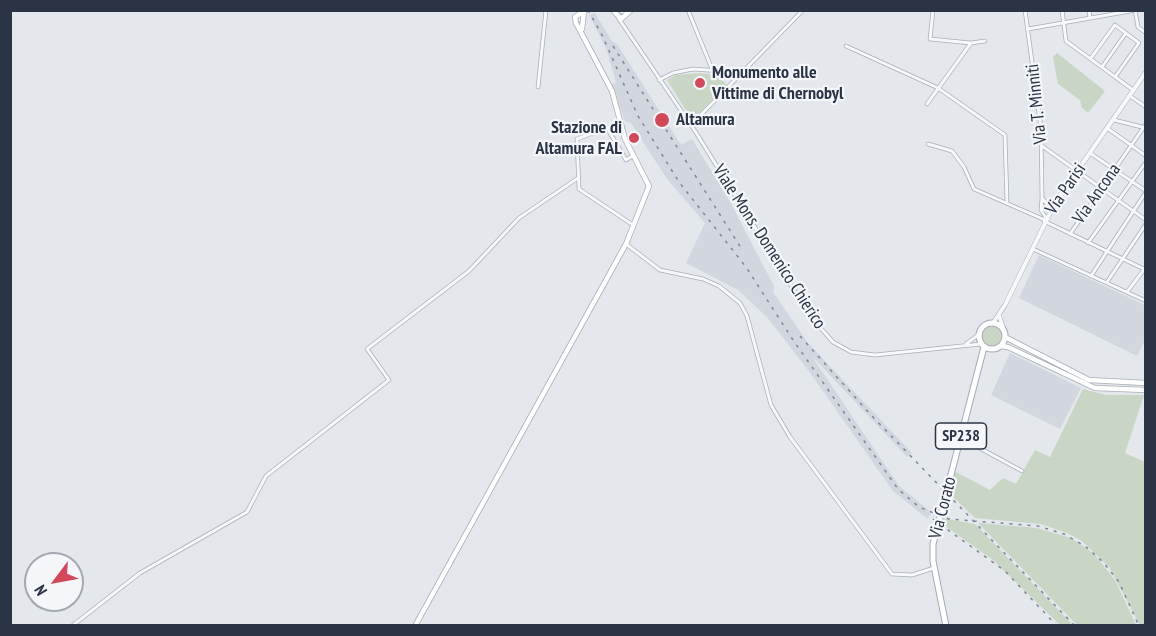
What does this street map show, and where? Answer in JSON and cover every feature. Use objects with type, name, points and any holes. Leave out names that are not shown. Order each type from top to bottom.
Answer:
[{"type":"main road","points":[[621,14],[631,10]]},
{"type":"main road","points":[[415,626],[617,261],[626,244],[648,186],[620,123],[612,91],[585,40],[577,14],[585,11]]},
{"type":"main road","points":[[585,11],[581,22],[585,40]]},
{"type":"main road","points":[[1005,337],[1003,328],[993,322],[984,324],[978,335],[983,346],[1008,347],[1095,388],[1146,390]]},
{"type":"main road","points":[[982,358],[997,347],[1005,337]]},
{"type":"main road","points":[[1005,337],[1089,380],[1146,383]]},
{"type":"main road","name":"Via Corato","points":[[946,626],[934,568],[933,544],[982,358],[983,346]]},
{"type":"street","points":[[538,87],[546,10]]},
{"type":"street","points":[[571,10],[577,14],[581,22]]},
{"type":"street","points":[[688,10],[712,69]]},
{"type":"street","points":[[691,126],[803,10]]},
{"type":"street","points":[[933,10],[930,39],[971,43],[985,41]]},
{"type":"street","name":"Via T. Minniti","points":[[1025,10],[1041,146],[1041,210],[1045,220]]},
{"type":"street","points":[[1062,10],[1066,41],[1133,90]]},
{"type":"street","points":[[1089,10],[1090,18]]},
{"type":"street","points":[[1028,29],[1135,11],[1138,27],[1146,33]]},
{"type":"street","name":"Viale Mons. Domenico Chierico","points":[[621,14],[627,29],[691,126],[810,316],[833,342],[851,352],[875,356],[966,344],[983,346]]},
{"type":"street","points":[[1091,59],[1115,25],[1126,33],[1139,43],[1115,77]]},
{"type":"street","points":[[1102,67],[1126,33]]},
{"type":"street","points":[[927,104],[971,43]]},
{"type":"street","points":[[846,46],[938,88],[1005,135],[1007,203]]},
{"type":"street","points":[[659,80],[678,71],[712,69],[734,72],[740,76]]},
{"type":"street","name":"Via Parisi","points":[[993,322],[1051,209],[1146,72]]},
{"type":"street","points":[[1140,80],[1146,84]]},
{"type":"street","points":[[1130,96],[1146,107]]},
{"type":"street","points":[[1114,120],[1145,127]]},
{"type":"street","points":[[620,123],[577,139],[579,189],[633,225]]},
{"type":"street","name":"Via Ancona","points":[[1070,234],[1145,127]]},
{"type":"street","points":[[607,128],[626,160],[634,155]]},
{"type":"street","points":[[1107,128],[1146,156]]},
{"type":"street","points":[[928,144],[952,151],[964,166],[974,189],[1145,268],[1127,292]]},
{"type":"street","points":[[1041,146],[1146,222],[1107,282]]},
{"type":"street","points":[[1090,153],[1146,191],[1105,251],[1091,276]]},
{"type":"street","points":[[1088,243],[1146,162]]},
{"type":"street","points":[[72,626],[140,573],[247,512],[266,476],[389,380],[367,349],[470,271],[519,218],[578,178]]},
{"type":"street","points":[[1042,198],[1051,209]]},
{"type":"street","points":[[626,244],[660,270],[703,279],[719,286],[740,303],[747,316],[771,405],[790,437],[892,574],[912,575],[934,568]]},
{"type":"street","points":[[1031,248],[1146,301]]},
{"type":"street","points":[[999,314],[1003,328]]},
{"type":"street","points":[[966,344],[978,335]]},
{"type":"street","points":[[961,438],[1022,471]]},
{"type":"shaded area","points":[[595,13],[681,145],[692,139],[729,200],[774,286],[773,292],[808,343],[912,453],[907,457],[811,355],[899,486],[931,512],[928,519],[893,491],[811,374],[767,317],[738,290],[686,263],[705,223],[667,179],[631,123],[625,121],[612,85],[616,82],[606,48],[589,15]]},
{"type":"shaded area","points":[[1039,255],[1145,305],[1145,340],[1137,356],[1019,298]]},
{"type":"shaded area","points":[[1010,353],[1081,388],[1060,429],[991,395]]},
{"type":"green space","points":[[1057,53],[1105,91],[1088,113],[1082,108],[1080,100],[1058,84],[1053,57]]},
{"type":"green space","points":[[699,73],[717,75],[727,85],[692,120],[667,80],[676,75]]},
{"type":"green space","points":[[992,326],[999,329],[1002,336],[999,343],[992,346],[985,343],[982,336],[985,329]]},
{"type":"green space","points":[[1083,389],[1106,395],[1144,395],[1125,453],[1145,462],[1145,625],[1140,625],[1109,567],[1082,541],[1041,524],[975,518],[948,492],[954,471],[990,490],[1003,478],[1016,484],[1035,450],[1050,457]]},
{"type":"green space","points":[[942,518],[975,524],[1073,625],[1060,625],[993,560],[941,523]]},
{"type":"green space","points":[[978,523],[1037,528],[1071,538],[1095,555],[1115,580],[1136,625],[1077,625]]},
{"type":"railway","points":[[588,10],[602,35],[638,116],[679,182],[746,267],[793,340],[898,489],[919,507],[949,519],[1038,526],[1064,534],[1085,546],[1103,562],[1119,582],[1139,626]]},
{"type":"railway","points":[[613,46],[743,251]]},
{"type":"railway","points":[[800,336],[871,415],[1075,626]]},
{"type":"railway","points":[[933,519],[1005,571],[1057,626]]},
{"type":"place","name":"Monumento alle Vittime di Chernobyl","points":[[700,83]]},
{"type":"place","name":"Altamura","points":[[662,120]]},
{"type":"place","name":"Stazione di Altamura FAL","points":[[634,138]]}]
